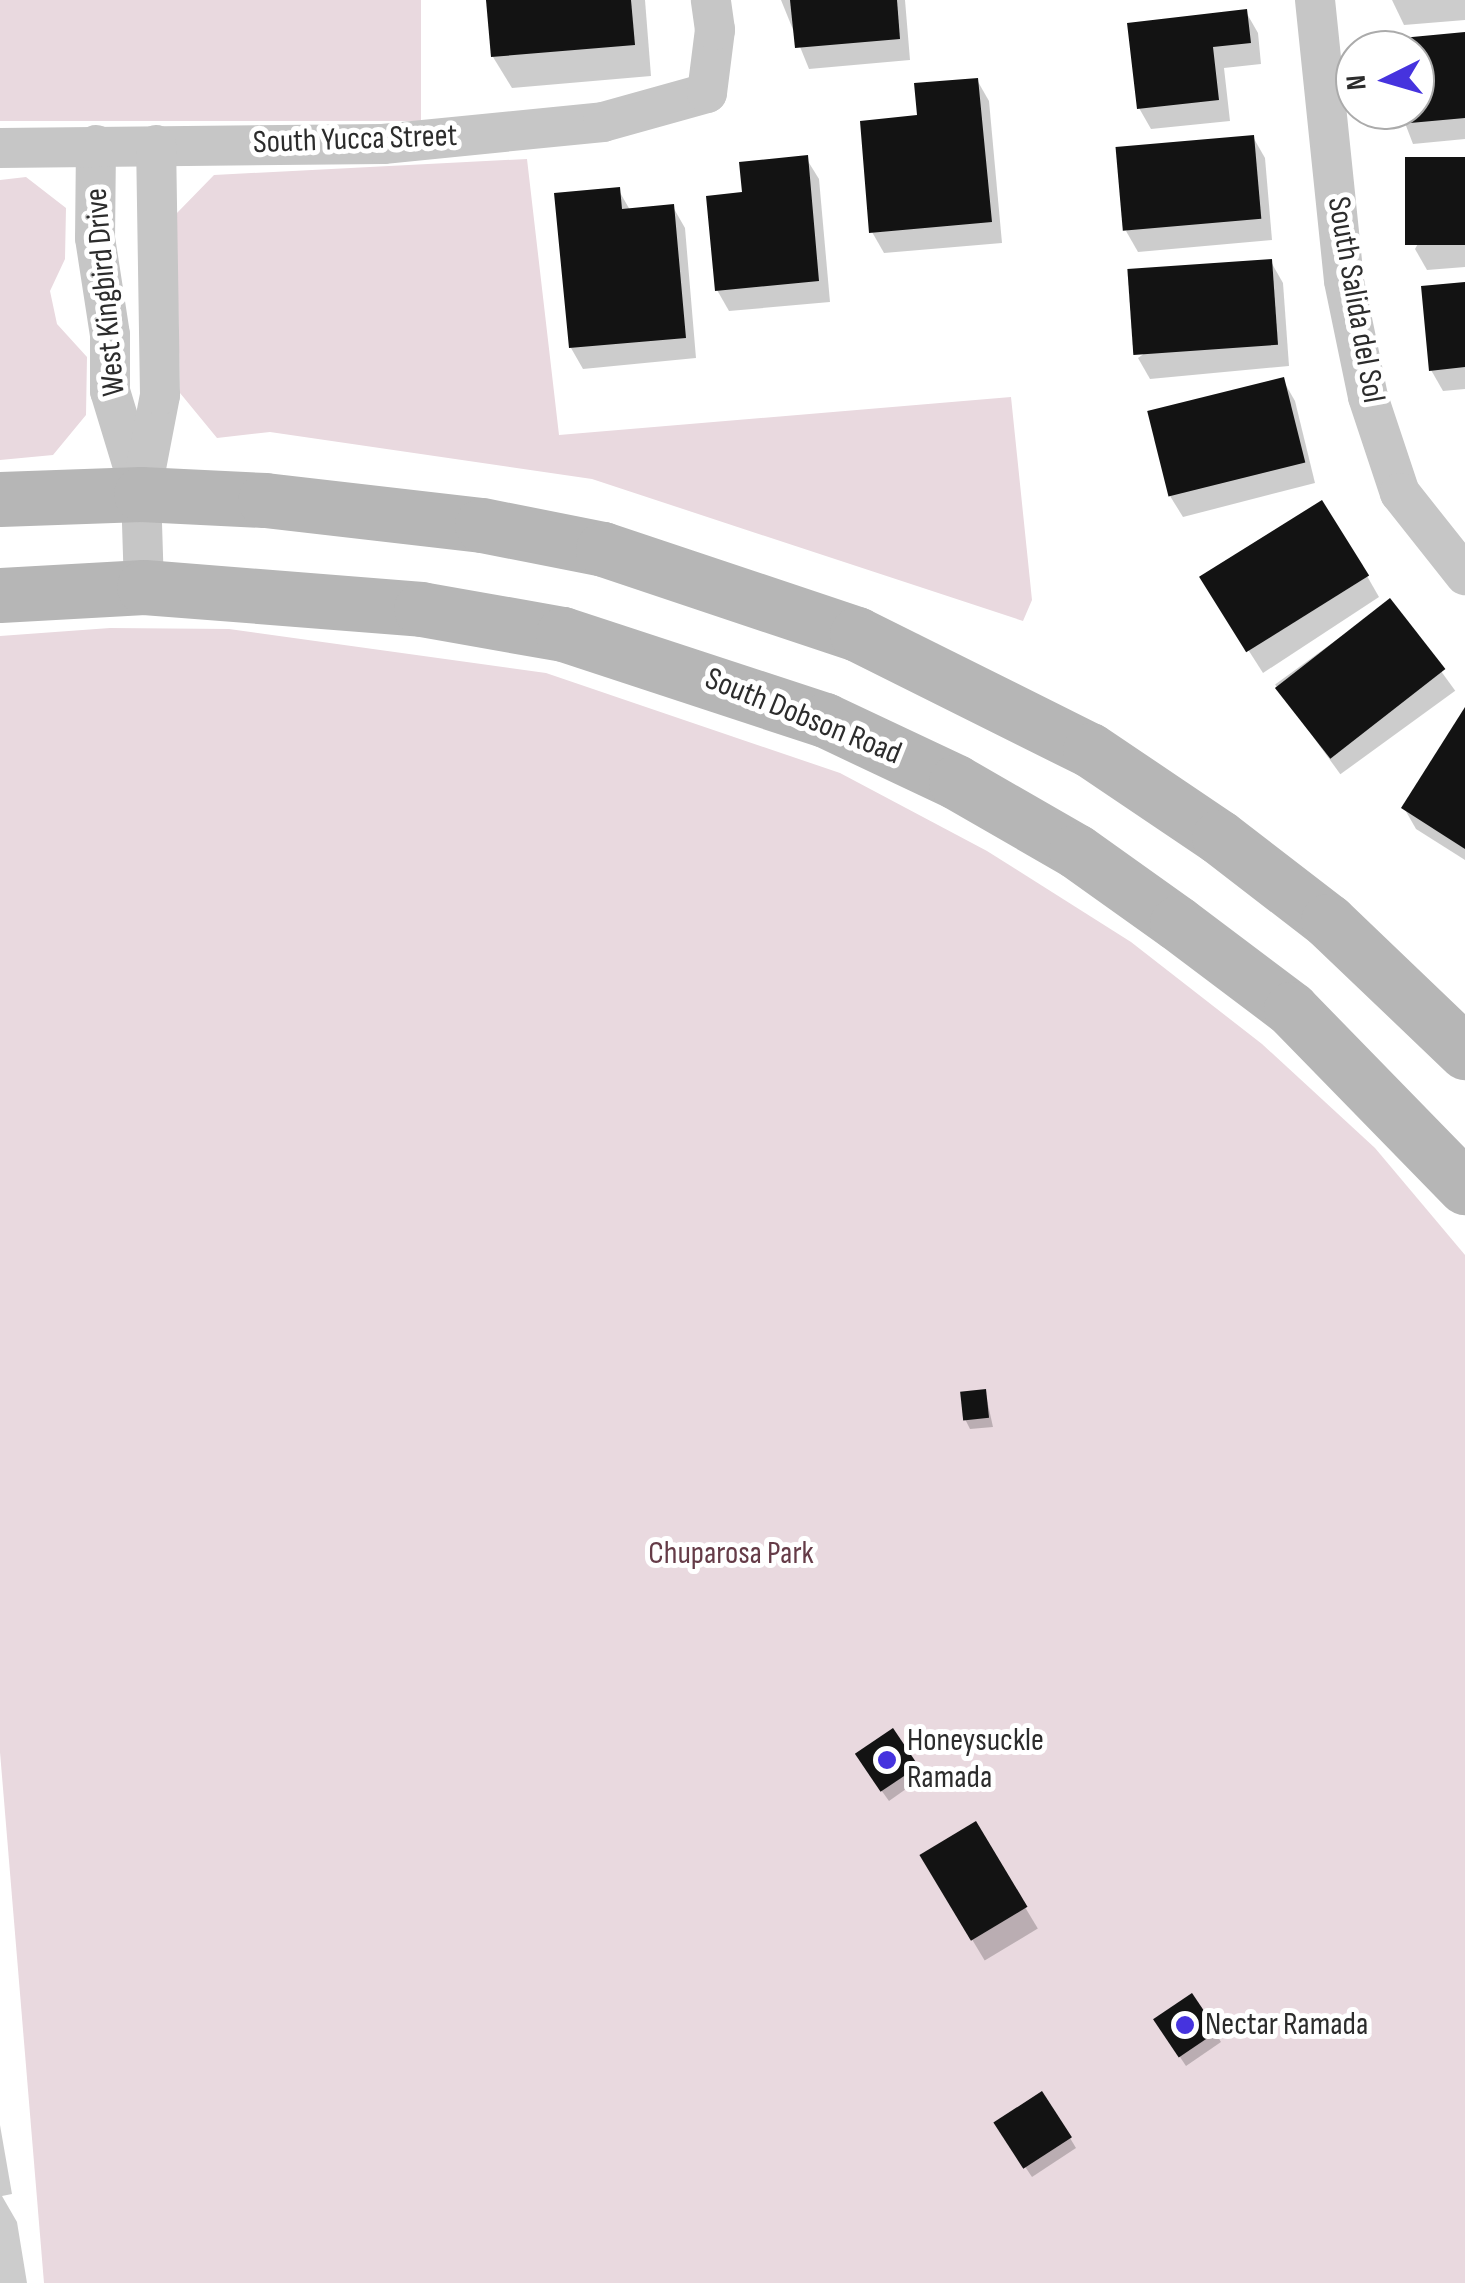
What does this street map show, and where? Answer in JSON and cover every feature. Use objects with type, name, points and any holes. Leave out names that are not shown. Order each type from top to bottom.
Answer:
[{"type":"main road","points":[[0,498],[142,494],[400,514],[568,542],[730,586],[858,634],[1090,750],[1219,837],[1328,921],[1465,1052]]},
{"type":"main road","name":"South Dobson Road","points":[[0,595],[144,587],[420,609],[563,634],[825,720],[956,782],[1059,841],[1177,922],[1291,1010],[1465,1187]]},
{"type":"street","name":"South Yucca Street","points":[[0,148],[401,142],[603,122],[706,93],[715,30],[711,0]]},
{"type":"street","name":"South Salida del Sol","points":[[1315,0],[1344,281],[1368,397],[1400,492],[1465,575]]},
{"type":"street","name":"West Kingbird Drive","points":[[96,145],[95,238],[104,292],[110,391],[142,494]]},
{"type":"street","name":"West Kingbird Drive","points":[[144,587],[142,494],[160,394],[156,145]]},
{"type":"street","points":[[104,292],[158,291]]},
{"type":"green space","points":[[0,0],[421,0],[421,121],[0,121]]},
{"type":"green space","points":[[527,159],[559,435],[1011,397],[1032,600],[1023,621],[592,479],[270,432],[217,438],[180,393],[176,214],[214,175]]},
{"type":"green space","points":[[26,177],[66,208],[65,259],[50,291],[57,324],[87,357],[86,415],[53,455],[0,460],[0,180]]},
{"type":"green space","name":"Chuparosa Park","points":[[110,628],[229,629],[546,673],[840,773],[987,851],[1131,942],[1262,1044],[1375,1148],[1465,1255],[1465,2283],[44,2283],[0,1752],[0,636]]},
{"type":"building","points":[[486,0],[631,0],[635,45],[491,57]]},
{"type":"building","points":[[790,0],[897,0],[900,39],[795,48]]},
{"type":"building","points":[[1247,9],[1251,43],[1213,47],[1219,100],[1137,109],[1127,23]]},
{"type":"building","points":[[1465,32],[1465,118],[1435,121],[1435,35]]},
{"type":"building","points":[[978,78],[992,222],[869,233],[860,121],[917,115],[914,83]]},
{"type":"building","points":[[1254,135],[1261,219],[1123,231],[1116,147]]},
{"type":"building","points":[[808,155],[819,281],[715,291],[706,196],[742,192],[739,162]]},
{"type":"building","points":[[1405,157],[1465,157],[1465,245],[1405,245]]},
{"type":"building","points":[[620,187],[622,209],[674,204],[686,338],[569,348],[554,193]]},
{"type":"building","points":[[1272,259],[1278,345],[1133,355],[1127,269]]},
{"type":"building","points":[[1465,282],[1465,367],[1429,371],[1421,286]]},
{"type":"building","points":[[1284,377],[1305,462],[1168,496],[1147,411]]},
{"type":"building","points":[[1322,500],[1369,575],[1246,652],[1199,577]]},
{"type":"building","points":[[1390,598],[1445,669],[1330,759],[1275,688]]},
{"type":"building","points":[[1465,707],[1465,849],[1401,808]]},
{"type":"building","points":[[986,1389],[989,1418],[963,1421],[960,1392]]},
{"type":"building","name":"Honeysuckle Ramada","points":[[893,1728],[919,1766],[881,1792],[855,1754]]},
{"type":"building","points":[[976,1821],[1028,1907],[971,1941],[919,1855]]},
{"type":"building","name":"Nectar Ramada","points":[[1192,1993],[1218,2031],[1179,2057],[1153,2019]]},
{"type":"building","points":[[1042,2091],[1072,2137],[1023,2169],[993,2123]]},
{"type":"place","name":"Honeysuckle Ramada","points":[[887,1760]]},
{"type":"place","name":"Nectar Ramada","points":[[1185,2025]]}]
